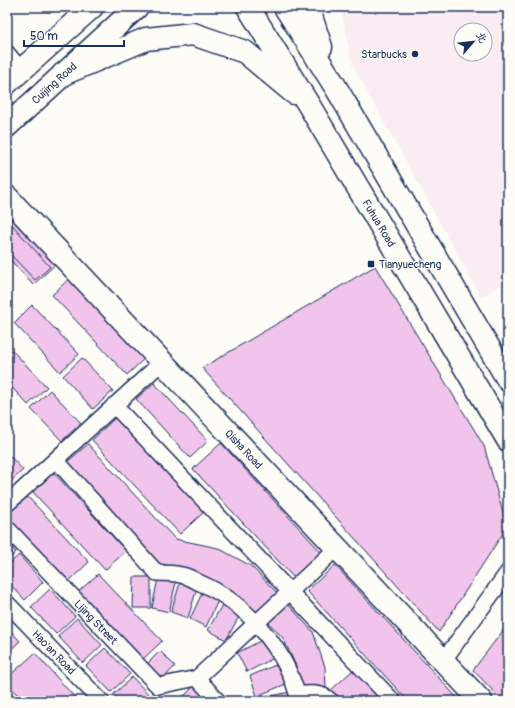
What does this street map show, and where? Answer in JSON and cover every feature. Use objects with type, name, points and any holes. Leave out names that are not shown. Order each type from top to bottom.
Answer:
[{"type":"main road","points":[[43,50],[75,7]]},
{"type":"main road","points":[[14,77],[92,7]]},
{"type":"main road","name":"Cuijing Road","points":[[7,126],[137,7]]},
{"type":"main road","name":"Fuhua Road","points":[[248,7],[310,107],[508,440]]},
{"type":"main road","points":[[285,7],[335,86],[508,380]]},
{"type":"main road","points":[[308,7],[314,30],[335,86]]},
{"type":"main road","points":[[63,74],[146,39],[194,34],[245,52],[310,107]]},
{"type":"main road","name":"Qisha Road","points":[[7,197],[481,701]]},
{"type":"street","points":[[7,53],[14,77]]},
{"type":"street","points":[[7,504],[162,362]]},
{"type":"street","points":[[114,405],[393,701]]},
{"type":"street","points":[[56,460],[157,573],[182,574],[211,587],[245,612],[268,637],[286,666],[298,698],[313,693],[329,698],[331,701]]},
{"type":"street","name":"Lijing Street","points":[[7,528],[158,686],[197,678]]},
{"type":"street","points":[[218,701],[197,678],[337,548]]},
{"type":"street","points":[[443,661],[508,572]]},
{"type":"street","name":"Hao'an Road","points":[[7,603],[101,701]]},
{"type":"shaded area","points":[[341,7],[508,7],[508,281],[481,297],[352,64]]},
{"type":"building","points":[[7,210],[57,263],[33,285],[7,256]]},
{"type":"building","points":[[7,219],[50,267],[35,280],[7,251]]},
{"type":"building","points":[[375,266],[484,446],[507,527],[439,632],[202,368]]},
{"type":"building","points":[[71,277],[146,357],[127,375],[52,295]]},
{"type":"building","points":[[7,298],[11,302],[7,306]]},
{"type":"building","points":[[32,305],[79,354],[60,372],[14,323]]},
{"type":"building","points":[[7,345],[47,387],[28,405],[7,382]]},
{"type":"building","points":[[82,358],[113,391],[93,409],[63,376]]},
{"type":"building","points":[[154,383],[208,441],[190,458],[136,399]]},
{"type":"building","points":[[50,390],[81,423],[62,441],[31,409]]},
{"type":"building","points":[[115,418],[204,512],[180,534],[92,440]]},
{"type":"building","points":[[221,443],[321,552],[294,578],[193,469]]},
{"type":"building","points":[[88,444],[175,539],[218,548],[251,566],[277,593],[255,614],[232,591],[199,573],[158,563],[66,463]]},
{"type":"building","points":[[7,453],[23,470],[7,485]]},
{"type":"building","points":[[53,472],[126,551],[105,570],[32,491]]},
{"type":"building","points":[[26,495],[89,562],[68,582],[7,517],[7,512]]},
{"type":"building","points":[[7,542],[16,552],[7,561]]},
{"type":"building","points":[[19,555],[43,582],[25,600],[7,581],[7,566]]},
{"type":"building","points":[[335,565],[460,701],[408,701],[307,591]]},
{"type":"building","points":[[98,574],[162,641],[141,661],[77,593]]},
{"type":"building","points":[[134,577],[151,577],[151,608],[133,608]]},
{"type":"building","points":[[158,578],[176,582],[169,612],[152,608]]},
{"type":"building","points":[[180,583],[197,588],[188,618],[171,612]]},
{"type":"building","points":[[50,589],[75,616],[56,634],[31,607]]},
{"type":"building","points":[[203,591],[219,598],[206,627],[190,619]]},
{"type":"building","points":[[223,603],[241,613],[226,640],[208,630]]},
{"type":"building","points":[[287,603],[313,632],[325,667],[326,689],[300,688],[296,666],[283,638],[268,622]]},
{"type":"building","points":[[77,618],[102,645],[83,663],[58,636]]},
{"type":"building","points":[[508,624],[508,701],[503,701],[473,670]]},
{"type":"building","points":[[7,627],[20,641],[7,653]]},
{"type":"building","points":[[264,639],[274,658],[247,672],[237,653]]},
{"type":"building","points":[[105,648],[130,674],[111,692],[86,666]]},
{"type":"building","points":[[160,651],[175,666],[162,680],[146,665]]},
{"type":"building","points":[[35,653],[78,701],[23,701],[7,683],[7,678]]},
{"type":"building","points":[[278,664],[286,684],[257,696],[250,676]]},
{"type":"building","points":[[353,670],[382,701],[337,701],[329,692]]},
{"type":"building","points":[[132,677],[155,701],[119,701],[113,695]]},
{"type":"building","points":[[196,684],[210,701],[179,701]]},
{"type":"building","points":[[291,692],[292,701],[261,701],[260,698]]},
{"type":"place","name":"Starbucks","points":[[415,54]]},
{"type":"place","name":"Tianyuecheng","points":[[371,264]]}]
